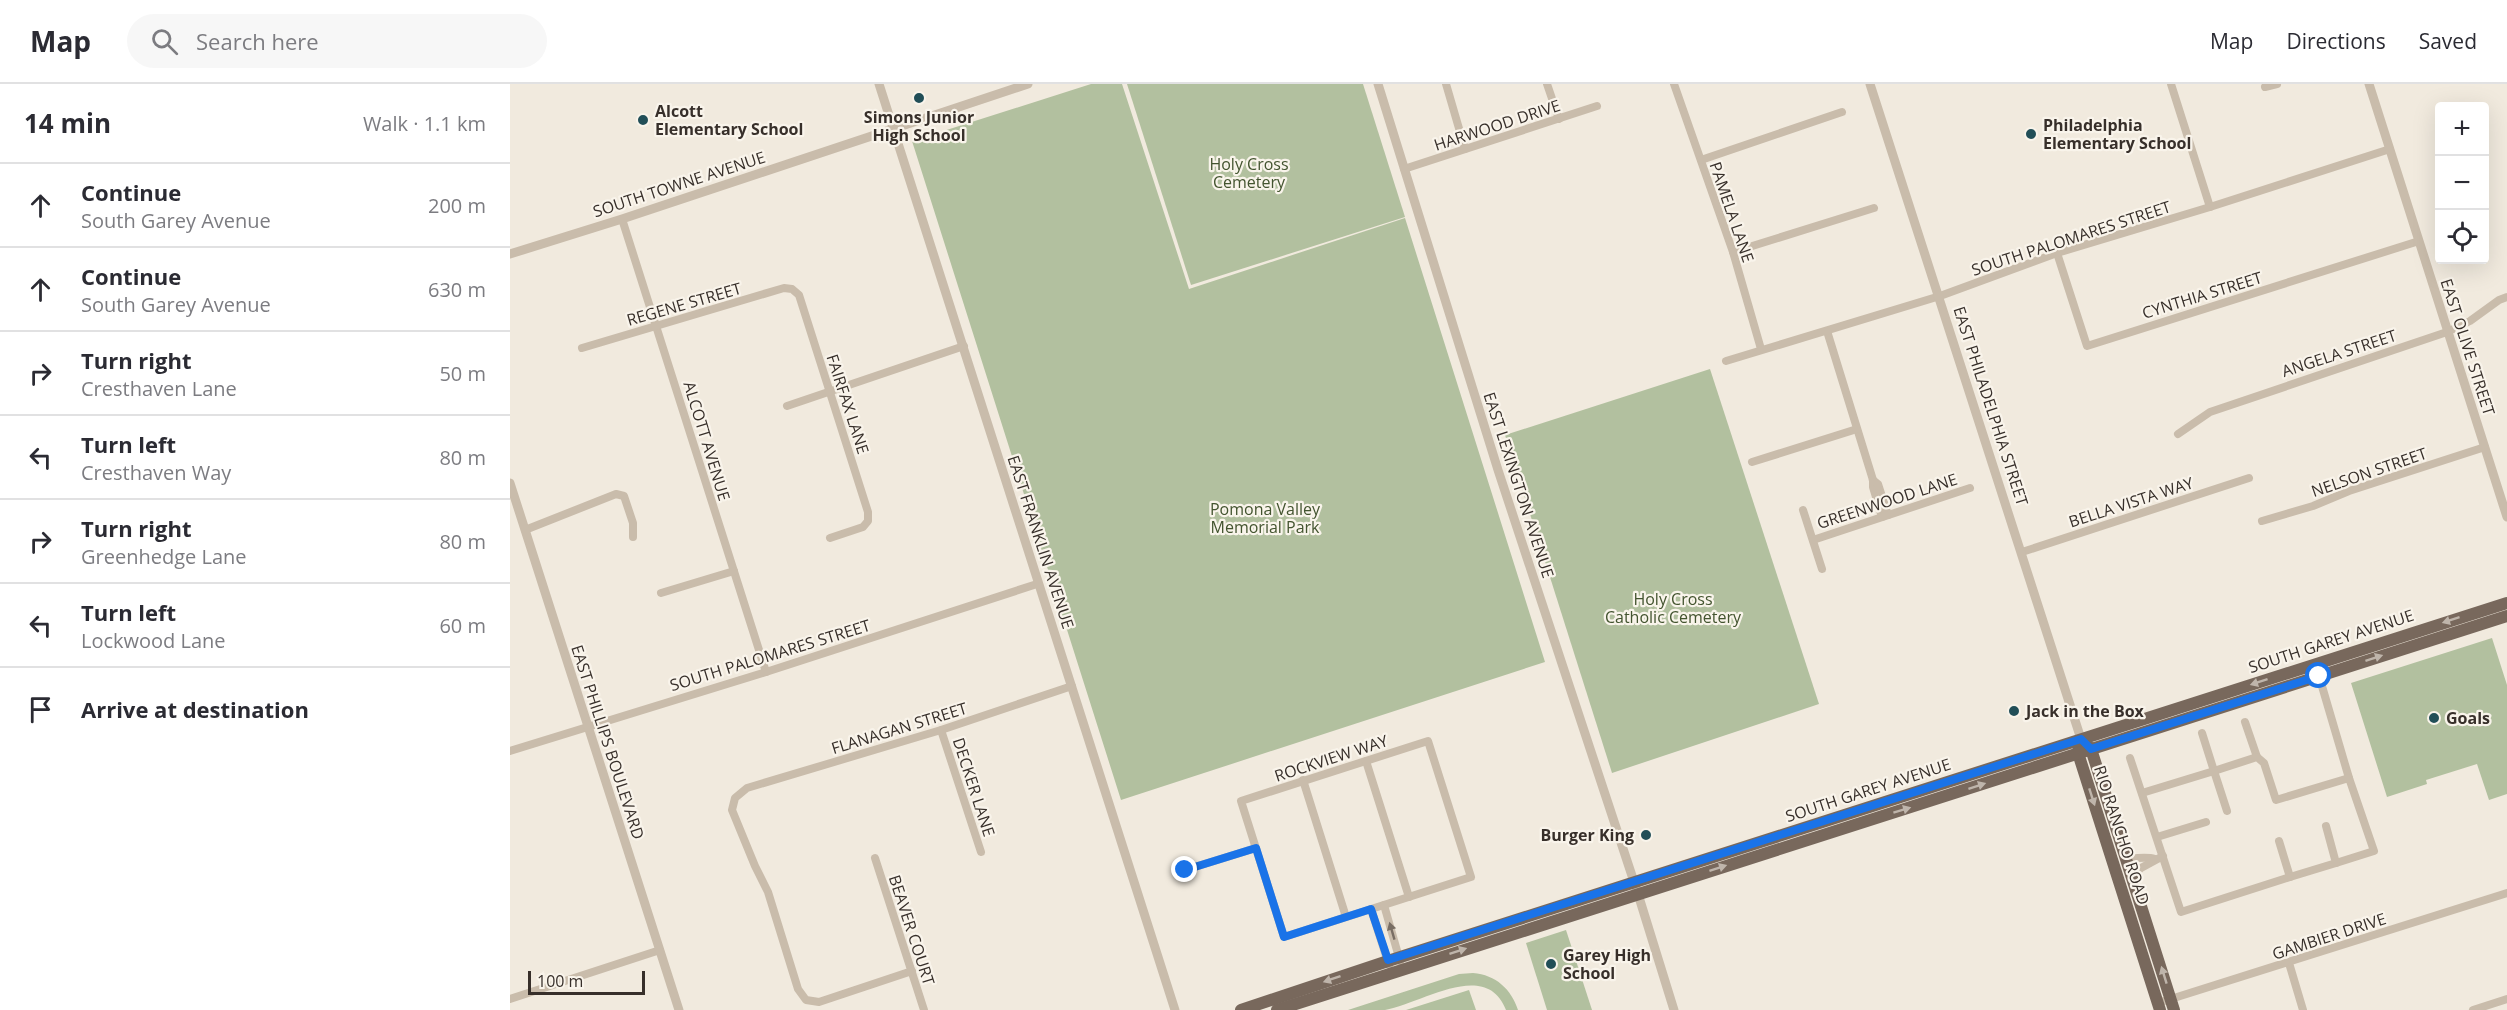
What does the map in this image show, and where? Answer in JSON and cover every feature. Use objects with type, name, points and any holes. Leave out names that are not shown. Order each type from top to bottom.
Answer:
[{"type":"main road","name":"SOUTH GAREY AVENUE","points":[[1241,1010],[1395,965],[1636,888],[1924,803],[2299,683],[2338,657],[2507,603]]},
{"type":"main road","name":"SOUTH GAREY AVENUE","points":[[1636,888],[1920,790],[2081,739],[2507,616]]},
{"type":"main road","name":"RIO RANCHO ROAD","points":[[2081,739],[2091,749],[2173,1005]]},
{"type":"main road","name":"RIO RANCHO ROAD","points":[[2081,739],[2078,753],[2159,1007]]},
{"type":"main road","points":[[1920,790],[1924,803]]},
{"type":"main road","points":[[2114,867],[2125,874],[2131,891],[2140,901]]},
{"type":"main road","points":[[2143,955],[2156,950]]},
{"type":"main road","name":"SOUTH GAREY AVENUE","points":[[1277,1010],[1395,965]]},
{"type":"street","name":"EAST FRANKLIN AVENUE","points":[[879,84],[1175,1010]]},
{"type":"street","name":"SOUTH TOWNE AVENUE","points":[[510,254],[1028,84]]},
{"type":"street","name":"EAST LEXINGTON AVENUE","points":[[1378,84],[1497,470],[1636,888],[1674,1010]]},
{"type":"street","points":[[1446,84],[1465,149]]},
{"type":"street","points":[[1547,84],[1559,119]]},
{"type":"street","name":"PAMELA LANE","points":[[1674,84],[1733,252],[1761,350]]},
{"type":"street","name":"EAST PHILADELPHIA STREET","points":[[1870,84],[2081,739]]},
{"type":"street","points":[[2171,84],[2210,207]]},
{"type":"street","points":[[2265,87],[2277,84]]},
{"type":"street","name":"EAST OLIVE STREET","points":[[2369,84],[2507,517]]},
{"type":"street","name":"HARWOOD DRIVE","points":[[1404,169],[1597,106]]},
{"type":"street","points":[[1701,160],[1842,112]]},
{"type":"street","name":"SOUTH PALOMARES STREET","points":[[1726,361],[1940,296],[2057,253],[2390,149]]},
{"type":"street","points":[[1733,252],[1874,208]]},
{"type":"street","name":"ALCOTT AVENUE","points":[[622,219],[766,672]]},
{"type":"street","name":"CYNTHIA STREET","points":[[2057,253],[2087,346],[2418,241]]},
{"type":"street","name":"REGENE STREET","points":[[582,348],[784,288],[792,289]]},
{"type":"street","name":"FAIRFAX LANE","points":[[792,289],[799,295],[868,512],[868,521],[863,527],[830,538]]},
{"type":"street","name":"ANGELA STREET","points":[[2178,434],[2210,412],[2447,332],[2470,321],[2499,300],[2507,297]]},
{"type":"street","points":[[1827,331],[1873,480],[1878,484],[1885,516]]},
{"type":"street","points":[[787,406],[964,346]]},
{"type":"street","points":[[1752,462],[1857,429]]},
{"type":"street","name":"NELSON STREET","points":[[2262,521],[2313,506],[2349,491],[2485,447]]},
{"type":"street","name":"BELLA VISTA WAY","points":[[2022,552],[2249,478]]},
{"type":"street","name":"EAST PHILLIPS BOULEVARD","points":[[510,483],[679,1010]]},
{"type":"street","name":"GREENWOOD LANE","points":[[1813,540],[1970,488]]},
{"type":"street","points":[[525,530],[616,494],[624,496],[633,523],[633,537]]},
{"type":"street","points":[[1803,510],[1822,568]]},
{"type":"street","points":[[661,593],[734,571]]},
{"type":"street","name":"SOUTH PALOMARES STREET","points":[[510,751],[766,672],[1037,584]]},
{"type":"street","points":[[2130,758],[2157,837],[2159,858],[2181,912],[2374,851],[2349,778],[2317,670]]},
{"type":"street","name":"FLANAGAN STREET","points":[[912,971],[819,1002],[806,1000],[798,989],[768,892],[732,810],[735,798],[747,788],[941,730],[1072,686]]},
{"type":"street","points":[[2245,722],[2257,758],[2264,763],[2276,800],[2349,778]]},
{"type":"street","name":"DECKER LANE","points":[[941,730],[981,852]]},
{"type":"street","points":[[2202,733],[2227,811]]},
{"type":"street","name":"ROCKVIEW WAY","points":[[1256,848],[1242,801],[1428,741],[1471,877],[1409,897]]},
{"type":"street","points":[[2142,793],[2257,758]]},
{"type":"street","points":[[1185,870],[1256,848],[1284,937],[1409,897],[1366,760]]},
{"type":"street","points":[[1303,780],[1346,917]]},
{"type":"street","points":[[2157,837],[2206,822]]},
{"type":"street","points":[[2325,826],[2336,863]]},
{"type":"street","points":[[2279,841],[2290,877]]},
{"type":"street","name":"BEAVER COURT","points":[[875,858],[924,1010]]},
{"type":"street","points":[[2126,858],[2159,858]]},
{"type":"street","points":[[2133,876],[2141,868],[2159,858]]},
{"type":"street","name":"GAMBIER DRIVE","points":[[2159,1007],[2173,1005],[2289,963],[2507,893]]},
{"type":"street","points":[[1383,905],[1395,965]]},
{"type":"street","points":[[1371,909],[1395,965]]},
{"type":"street","points":[[510,999],[660,950]]},
{"type":"street","points":[[2289,963],[2303,1010]]},
{"type":"street","points":[[2473,1010],[2507,999]]},
{"type":"green space","name":"Pomona Valley Memorial Park","points":[[1091,84],[1122,84],[1189,289],[1405,218],[1545,662],[1121,800],[912,141]]},
{"type":"green space","name":"Holy Cross Cemetery","points":[[1127,84],[1363,84],[1405,217],[1191,285]]},
{"type":"green space","name":"Holy Cross Catholic Cemetery","points":[[1710,369],[1819,704],[1612,773],[1505,435]]},
{"type":"green space","name":"Goals","points":[[2492,638],[2507,685],[2507,794],[2489,800],[2477,764],[2426,780],[2427,784],[2387,797],[2351,683]]},
{"type":"green space","points":[[1566,930],[1592,1010],[1547,1010],[1526,943]]},
{"type":"green space","points":[[1473,973],[1489,977],[1502,984],[1518,1010],[1506,1010],[1497,995],[1484,987],[1468,986],[1452,988],[1385,1010],[1348,1010],[1459,974]]},
{"type":"green space","points":[[1469,990],[1476,1010],[1406,1010]]},
{"type":"place","name":"Simons Junior High School","points":[[919,98]]},
{"type":"place","name":"Alcott Elementary School","points":[[643,120]]},
{"type":"place","name":"Philadelphia Elementary School","points":[[2031,134]]},
{"type":"place","name":"Jack in the Box","points":[[2014,711]]},
{"type":"place","name":"Goals","points":[[2434,718]]},
{"type":"place","name":"Burger King","points":[[1646,835]]},
{"type":"place","name":"Garey High School","points":[[1551,964]]},
{"type":"route","points":[[1185,870],[1256,848],[1284,937],[1371,909],[1388,960],[2081,739],[2091,749],[2319,676]]}]
